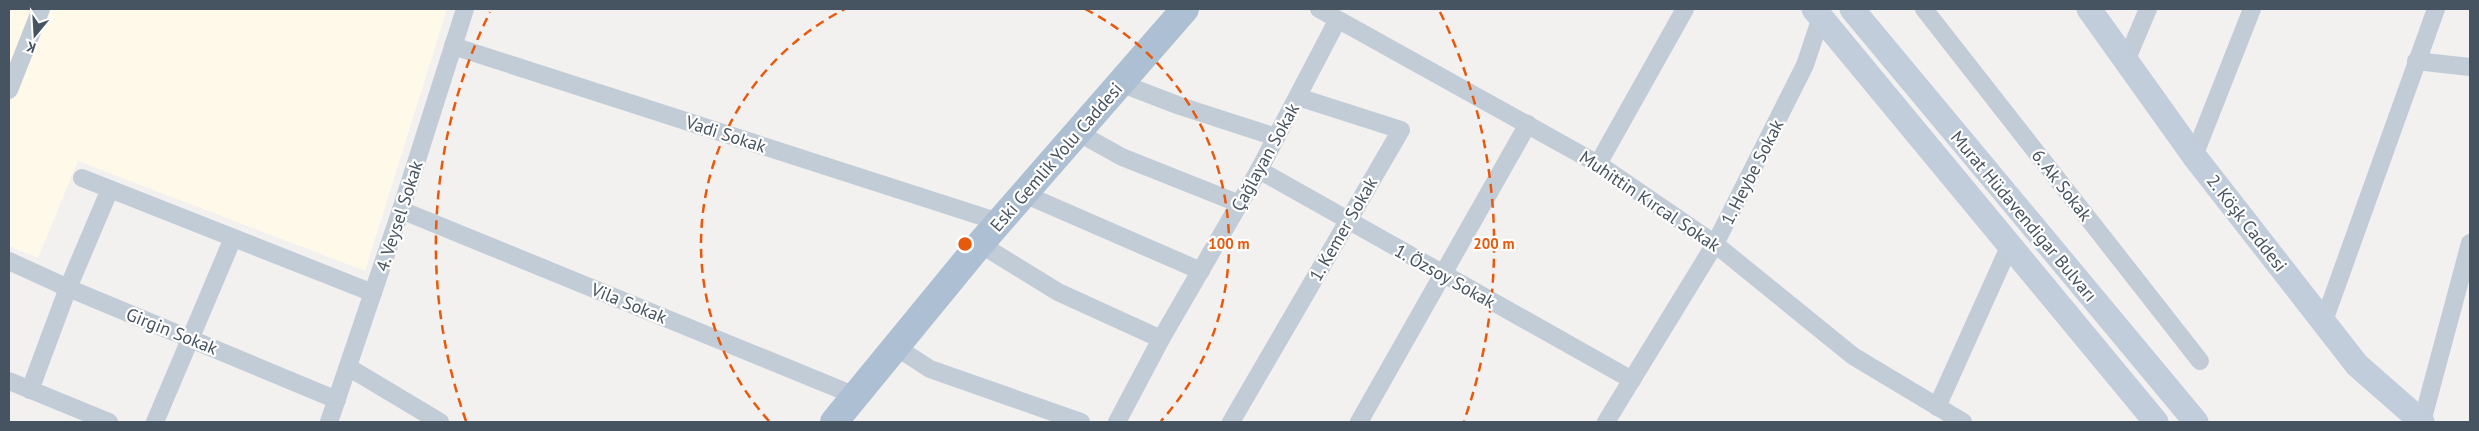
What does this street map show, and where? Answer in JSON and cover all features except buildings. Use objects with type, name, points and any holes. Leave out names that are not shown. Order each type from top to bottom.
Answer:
[{"type":"main road","name":"Eski Gemlik Yolu Caddesi","points":[[834,422],[980,244],[1185,9]]},
{"type":"main road","name":"Murat Hüdavendigar Bulvarı","points":[[1852,9],[2196,422]]},
{"type":"main road","name":"2. Köşk Caddesi","points":[[2089,9],[2194,156],[2357,365],[2422,422]]},
{"type":"main road","name":"Murat Hüdavendigar Bulvarı","points":[[1817,13],[2156,422]]},
{"type":"street","points":[[9,90],[41,9]]},
{"type":"street","name":"4. Veysel Sokak","points":[[329,422],[401,210],[465,9]]},
{"type":"street","name":"Muhittin Kırcal Sokak","points":[[1319,9],[1337,21],[1598,164],[1716,244],[1853,356],[1963,422]]},
{"type":"street","points":[[1598,164],[1685,9]]},
{"type":"street","name":"6. Ak Sokak","points":[[1924,9],[2200,360]]},
{"type":"street","points":[[2126,61],[2148,9]]},
{"type":"street","points":[[2194,156],[2252,9]]},
{"type":"street","points":[[2324,321],[2436,9]]},
{"type":"street","name":"1. Heybe Sokak","points":[[1606,422],[1716,244],[1806,65],[1817,13]]},
{"type":"street","name":"Çağlayan Sokak","points":[[1116,422],[1259,170],[1337,21]]},
{"type":"street","name":"Vadi Sokak","points":[[453,46],[999,222]]},
{"type":"street","points":[[2416,61],[2470,67]]},
{"type":"street","points":[[1120,83],[1180,106],[1276,137]]},
{"type":"street","name":"1. Kemer Sokak","points":[[1231,422],[1401,130],[1298,97]]},
{"type":"street","points":[[1359,422],[1528,124]]},
{"type":"street","points":[[1077,132],[1122,156],[1240,204]]},
{"type":"street","name":"1. Özsoy Sokak","points":[[1259,170],[1632,380]]},
{"type":"street","points":[[82,178],[373,293]]},
{"type":"street","points":[[30,390],[68,288],[110,189]]},
{"type":"street","points":[[1024,194],[1201,271]]},
{"type":"street","name":"Vila Sokak","points":[[401,210],[856,396]]},
{"type":"street","points":[[155,422],[233,238]]},
{"type":"street","points":[[2422,422],[2470,243]]},
{"type":"street","points":[[980,244],[1058,292],[1162,339]]},
{"type":"street","points":[[1937,406],[2010,245]]},
{"type":"street","name":"Girgin Sokak","points":[[9,261],[68,288],[337,400]]},
{"type":"street","points":[[896,347],[930,369],[1081,422]]},
{"type":"street","points":[[348,367],[440,422]]},
{"type":"street","points":[[9,381],[109,422]]},
{"type":"shaded area","points":[[9,9],[447,9],[365,271],[78,161],[38,258],[9,246]]}]
